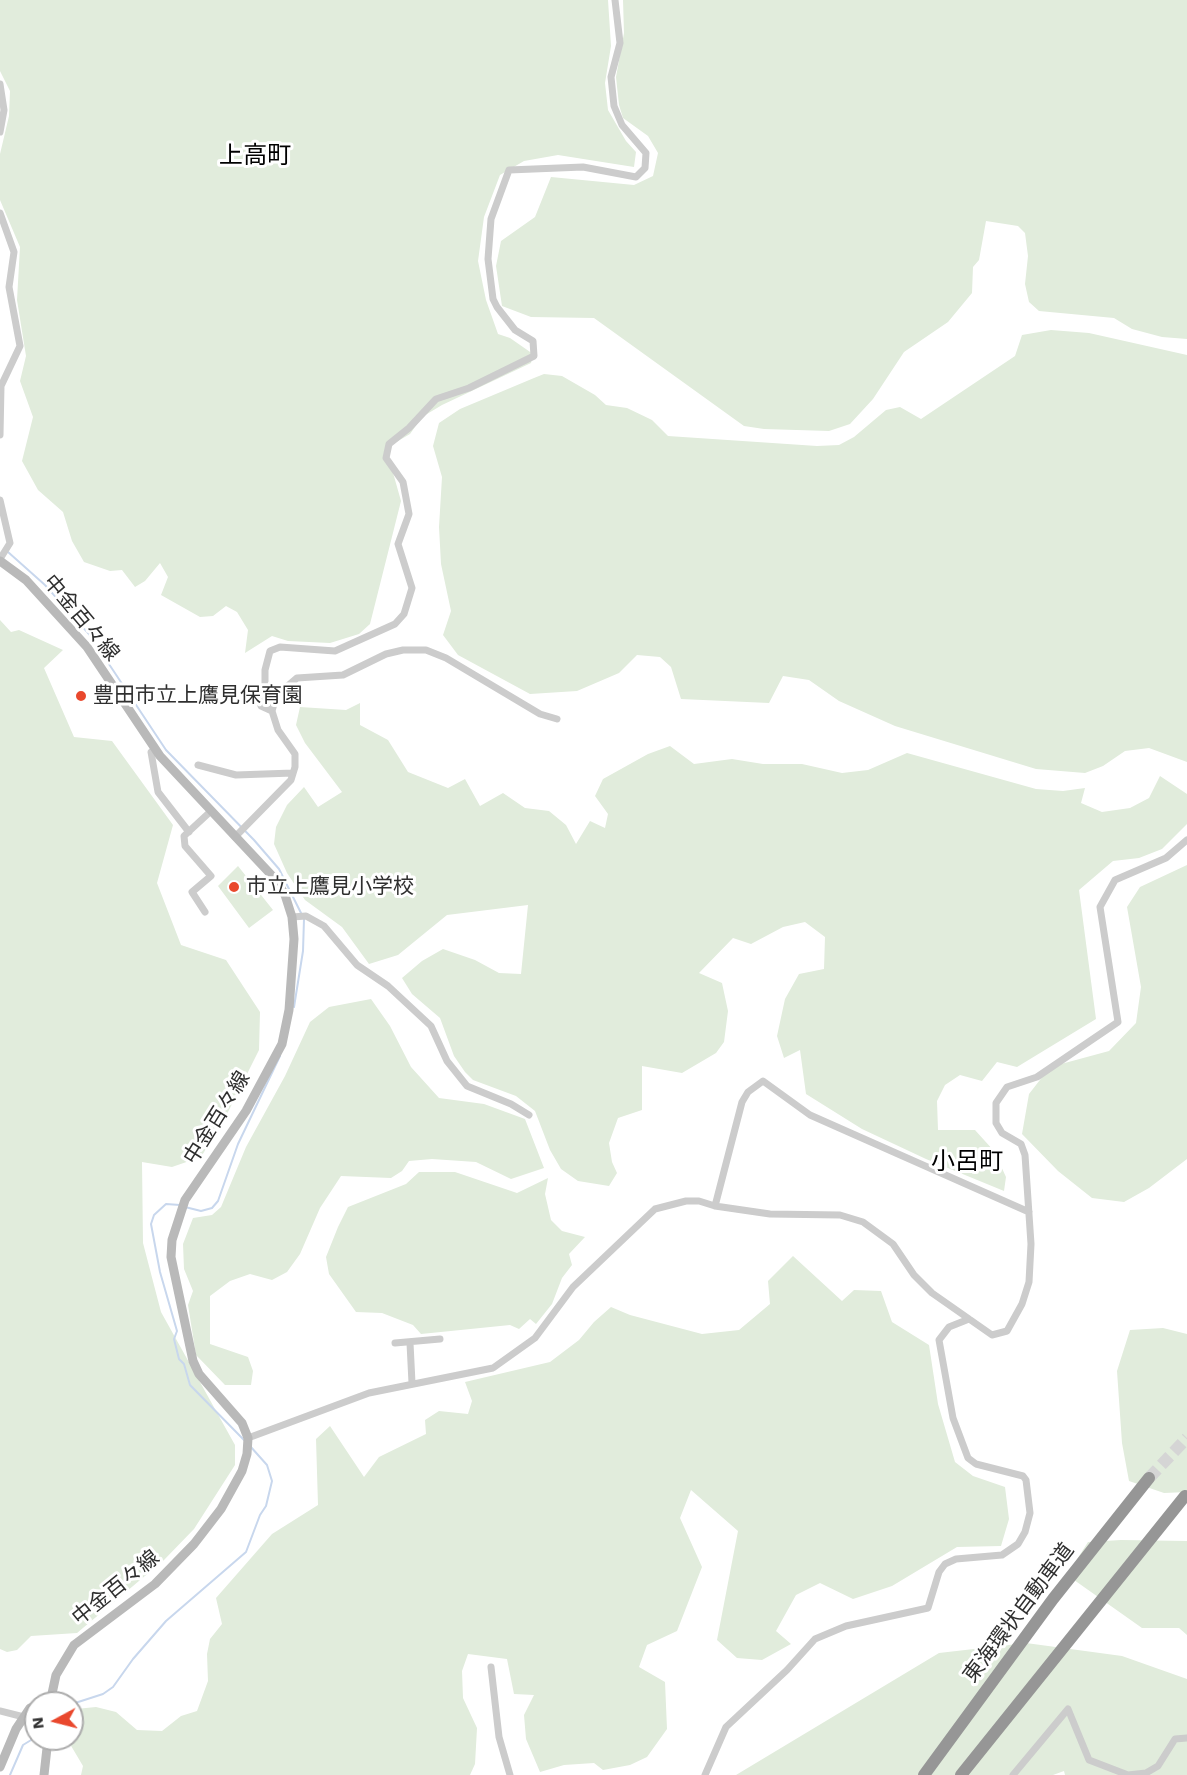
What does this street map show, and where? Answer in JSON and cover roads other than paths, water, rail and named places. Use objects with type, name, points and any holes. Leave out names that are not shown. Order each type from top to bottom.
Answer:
[{"type":"highway","name":"東海環状自動車道","points":[[924,1775],[1053,1599],[1149,1478]]},
{"type":"highway","points":[[961,1775],[1185,1496]]},
{"type":"main road","name":"中金百々線","points":[[0,558],[34,589],[87,647],[155,749],[277,881],[294,917],[289,1010],[282,1044],[246,1111],[185,1200],[172,1240],[171,1257],[193,1361],[199,1374],[238,1417],[248,1437],[248,1454],[242,1471],[221,1509],[194,1544],[155,1584],[74,1645],[56,1675],[53,1691]]},
{"type":"main road","points":[[0,1767],[24,1717]]},
{"type":"main road","points":[[44,1775],[47,1751]]},
{"type":"street","points":[[272,711],[261,706],[260,701],[265,687],[265,670],[270,651],[280,647],[335,651],[395,624],[404,614],[412,588],[398,544],[409,514],[403,482],[386,458],[389,444],[409,428],[436,399],[469,388],[534,356],[533,341],[515,330],[493,299],[488,259],[491,219],[509,171],[523,168],[583,167],[636,177],[645,168],[646,153],[622,125],[614,106],[611,77],[620,43],[615,0]]},
{"type":"street","points":[[0,84],[4,110],[0,132]]},
{"type":"street","points":[[0,213],[14,252],[9,287],[20,346],[1,386],[0,435]]},
{"type":"street","points":[[0,500],[9,532],[7,548],[0,558]]},
{"type":"street","points":[[236,835],[284,790],[293,773],[295,754],[278,730],[272,711],[276,696],[297,678],[343,675],[386,654],[403,650],[426,650],[455,663],[540,714],[557,719]]},
{"type":"street","points":[[155,749],[151,752],[158,792],[189,832]]},
{"type":"street","points":[[198,765],[236,775],[293,773]]},
{"type":"street","points":[[205,912],[192,892],[211,876],[185,846],[184,836],[211,811]]},
{"type":"street","points":[[248,1437],[369,1393],[493,1368],[534,1338],[573,1287],[655,1209],[686,1201],[699,1201],[715,1206],[770,1214],[840,1215],[862,1222],[892,1244],[914,1275],[932,1293],[992,1335],[1007,1331],[1022,1304],[1031,1265],[1025,1155],[1021,1144],[1002,1133],[996,1123],[996,1103],[999,1094],[1007,1087],[1037,1077],[1118,1022],[1100,907],[1115,880],[1166,858],[1187,840]]},
{"type":"street","points":[[294,917],[306,916],[324,926],[357,965],[388,986],[431,1026],[447,1062],[467,1086],[511,1104],[529,1115]]},
{"type":"street","points":[[715,1206],[742,1102],[748,1092],[763,1081],[768,1082],[810,1115],[1029,1212]]},
{"type":"street","points":[[705,1775],[726,1726],[787,1670],[815,1639],[846,1626],[928,1608],[939,1572],[945,1564],[956,1558],[1002,1555],[1018,1544],[1025,1532],[1030,1513],[1026,1480],[1023,1476],[976,1464],[968,1458],[953,1418],[939,1340],[949,1327],[969,1319]]},
{"type":"street","points":[[395,1342],[410,1343],[440,1339]]},
{"type":"street","points":[[410,1343],[412,1383]]},
{"type":"street","points":[[491,1666],[499,1737],[510,1775]]},
{"type":"street","points":[[1013,1775],[1068,1709],[1089,1760],[1128,1775],[1146,1773],[1158,1766],[1175,1739],[1187,1738]]},
{"type":"street","points":[[0,1711],[24,1717]]},
{"type":"waterway","points":[[8,552],[45,585],[89,634],[166,750],[254,840],[279,869],[304,919],[303,951],[294,1007]]},
{"type":"waterway","points":[[185,1207],[201,1211],[212,1208],[218,1201],[238,1144],[280,1056]]},
{"type":"waterway","points":[[180,1205],[166,1204],[154,1215],[151,1224],[160,1272],[177,1331],[174,1339],[179,1359],[184,1364],[190,1385],[244,1440]]},
{"type":"waterway","points":[[84,1700],[103,1694],[113,1687],[133,1659],[166,1621],[246,1552],[260,1515],[266,1506],[272,1481],[267,1465],[250,1446]]},
{"type":"waterway","points":[[10,1775],[24,1744]]},
{"type":"tunnel","points":[[1149,1478],[1187,1438]]},
{"type":"place","name":"豊田市立上鷹見保育園","points":[[81,696]]},
{"type":"place","name":"市立上鷹見小学校","points":[[234,887]]},
{"type":"district","name":"上高町","points":[[255,156]]},
{"type":"district","name":"小呂町","points":[[967,1162]]}]
